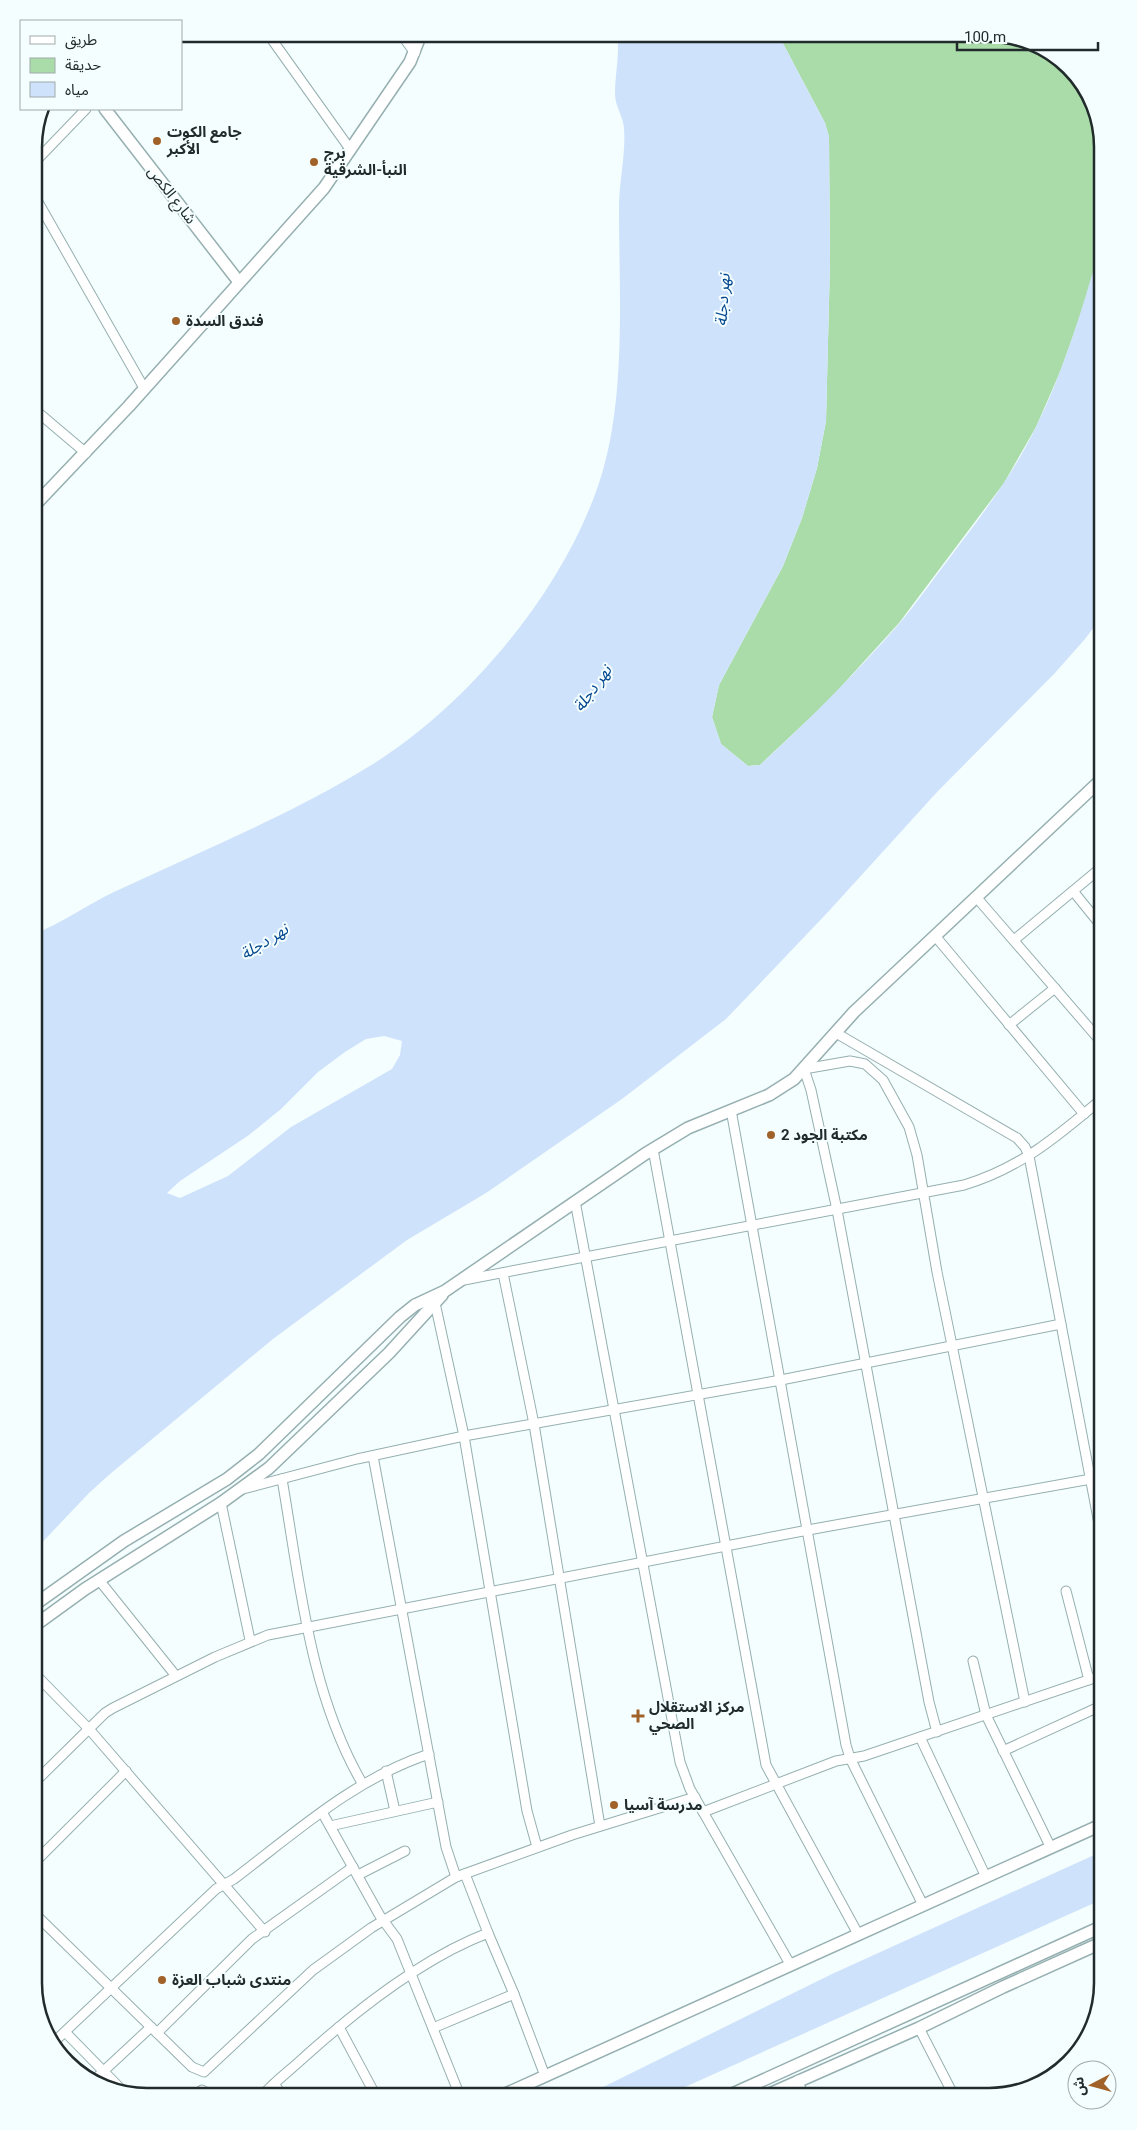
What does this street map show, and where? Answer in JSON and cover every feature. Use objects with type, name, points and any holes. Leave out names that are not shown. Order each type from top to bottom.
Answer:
[{"type":"street","points":[[274,43],[350,149]]},
{"type":"street","points":[[408,43],[415,53]]},
{"type":"street","points":[[43,495],[86,453],[324,188],[415,53],[419,43]]},
{"type":"street","points":[[43,154],[85,110]]},
{"type":"street","name":"شارع الكص","points":[[106,110],[239,282]]},
{"type":"street","points":[[43,211],[144,388]]},
{"type":"street","points":[[43,416],[86,453]]},
{"type":"street","points":[[42,1599],[124,1541],[227,1479],[259,1454],[400,1317],[415,1306],[445,1292],[575,1201],[688,1128],[769,1095],[794,1079],[854,1012],[1094,787]]},
{"type":"street","points":[[1014,940],[1094,874]]},
{"type":"street","points":[[1073,891],[1094,917]]},
{"type":"street","points":[[977,898],[1094,1034]]},
{"type":"street","points":[[936,937],[1084,1114]]},
{"type":"street","points":[[1009,1025],[1055,988]]},
{"type":"street","points":[[836,1032],[1017,1138],[1025,1147],[1029,1156],[1094,1496]]},
{"type":"street","points":[[804,1069],[850,1061],[865,1064],[878,1074],[895,1098],[909,1127],[917,1154],[922,1193],[952,1346],[1025,1702]]},
{"type":"street","points":[[804,1069],[811,1090],[837,1210],[929,1702],[937,1732]]},
{"type":"street","points":[[462,1280],[837,1210],[988,1178],[1006,1170],[1056,1138],[1094,1106]]},
{"type":"street","points":[[732,1110],[850,1758],[923,1905]]},
{"type":"street","points":[[653,1149],[727,1546],[763,1752],[776,1784],[858,1934]]},
{"type":"street","points":[[575,1201],[680,1762],[703,1812],[790,1964]]},
{"type":"street","points":[[503,1273],[534,1424],[561,1578],[600,1826]]},
{"type":"street","points":[[42,1620],[99,1580],[240,1490],[269,1468],[389,1353],[445,1292]]},
{"type":"street","points":[[435,1303],[464,1436],[527,1811],[537,1847]]},
{"type":"street","points":[[240,1490],[373,1456],[464,1436],[781,1380],[1061,1324]]},
{"type":"street","points":[[373,1456],[446,1847],[456,1877]]},
{"type":"street","points":[[42,1775],[113,1708],[250,1640],[307,1626],[643,1564],[808,1530],[1091,1479]]},
{"type":"street","points":[[282,1480],[307,1626],[325,1702],[344,1748],[362,1783]]},
{"type":"street","points":[[221,1502],[250,1640]]},
{"type":"street","points":[[99,1580],[176,1676]]},
{"type":"street","points":[[1066,1591],[1089,1680]]},
{"type":"street","points":[[973,1661],[986,1715],[1051,1848]]},
{"type":"street","points":[[703,1812],[850,1758],[864,1756],[920,1738],[1094,1678]]},
{"type":"street","points":[[42,1681],[89,1729],[265,1932]]},
{"type":"street","points":[[1003,1751],[1094,1709]]},
{"type":"street","points":[[920,1738],[986,1876]]},
{"type":"street","points":[[59,2038],[209,1896],[362,1783],[429,1754]]},
{"type":"street","points":[[42,1855],[126,1771]]},
{"type":"street","points":[[386,1771],[395,1811]]},
{"type":"street","points":[[42,1922],[192,2068],[202,2072],[209,2070],[313,1970],[384,1920],[456,1877],[537,1847],[695,1797]]},
{"type":"street","points":[[330,1826],[438,1802]]},
{"type":"street","points":[[322,1812],[384,1920],[397,1939],[457,2087]]},
{"type":"street","points":[[520,2087],[1094,1828]]},
{"type":"street","points":[[99,2075],[154,2030],[252,1939],[356,1871],[405,1851]]},
{"type":"street","points":[[465,1874],[545,2076]]},
{"type":"street","points":[[746,2088],[1094,1930]]},
{"type":"street","points":[[271,2087],[339,2027],[412,1974],[459,1945],[488,1934]]},
{"type":"street","points":[[782,2088],[919,2028],[1003,1987],[1094,1946]]},
{"type":"street","points":[[433,2028],[514,1994]]},
{"type":"street","points":[[339,2027],[371,2087]]},
{"type":"street","points":[[919,2028],[950,2088]]},
{"type":"street","points":[[65,2032],[114,2082]]},
{"type":"street","points":[[202,2072],[204,2087]]},
{"type":"street","points":[[798,2080],[800,2088]]},
{"type":"green space","points":[[783,43],[996,43],[1017,46],[1042,57],[1064,73],[1073,84],[1091,120],[1094,141],[1094,269],[1081,314],[1060,372],[1036,427],[1004,483],[899,623],[828,701],[760,765],[748,766],[721,744],[712,717],[719,685],[783,566],[802,518],[817,468],[826,421],[830,262],[829,137],[825,123]]},
{"type":"water","name":"نهر دجلة","points":[[618,43],[783,43],[825,123],[829,137],[830,262],[826,421],[817,468],[802,518],[783,566],[719,685],[712,717],[721,744],[748,766],[760,765],[848,679],[898,625],[918,600],[997,493],[1018,461],[1036,427],[1065,357],[1094,267],[1094,627],[1054,674],[938,791],[828,912],[726,1019],[622,1099],[486,1193],[407,1240],[273,1339],[110,1474],[89,1493],[42,1542],[43,930],[114,892],[310,800],[373,764],[410,738],[446,708],[480,674],[513,636],[542,596],[567,555],[588,512],[603,470],[615,407],[620,340],[619,197],[624,138],[623,124],[615,94]],"holes":[[[384,1036],[402,1041],[400,1055],[392,1069],[291,1127],[228,1176],[180,1198],[167,1193],[180,1181],[249,1135],[281,1109],[318,1072],[366,1039]]]},
{"type":"water","points":[[1094,1855],[1094,1903],[684,2088],[602,2088],[832,1974]]},
{"type":"place","name":"جامع الكوت الأكبر","points":[[157,141]]},
{"type":"place","name":"برج النبأ-الشرقية","points":[[314,162]]},
{"type":"place","name":"فندق السدة","points":[[176,321]]},
{"type":"place","name":"مكتبة الجود 2","points":[[771,1135]]},
{"type":"place","name":"مركز الاستقلال الصحي","points":[[638,1716]]},
{"type":"place","name":"مدرسة آسيا","points":[[614,1805]]},
{"type":"place","name":"منتدى شباب العزة","points":[[162,1980]]}]
